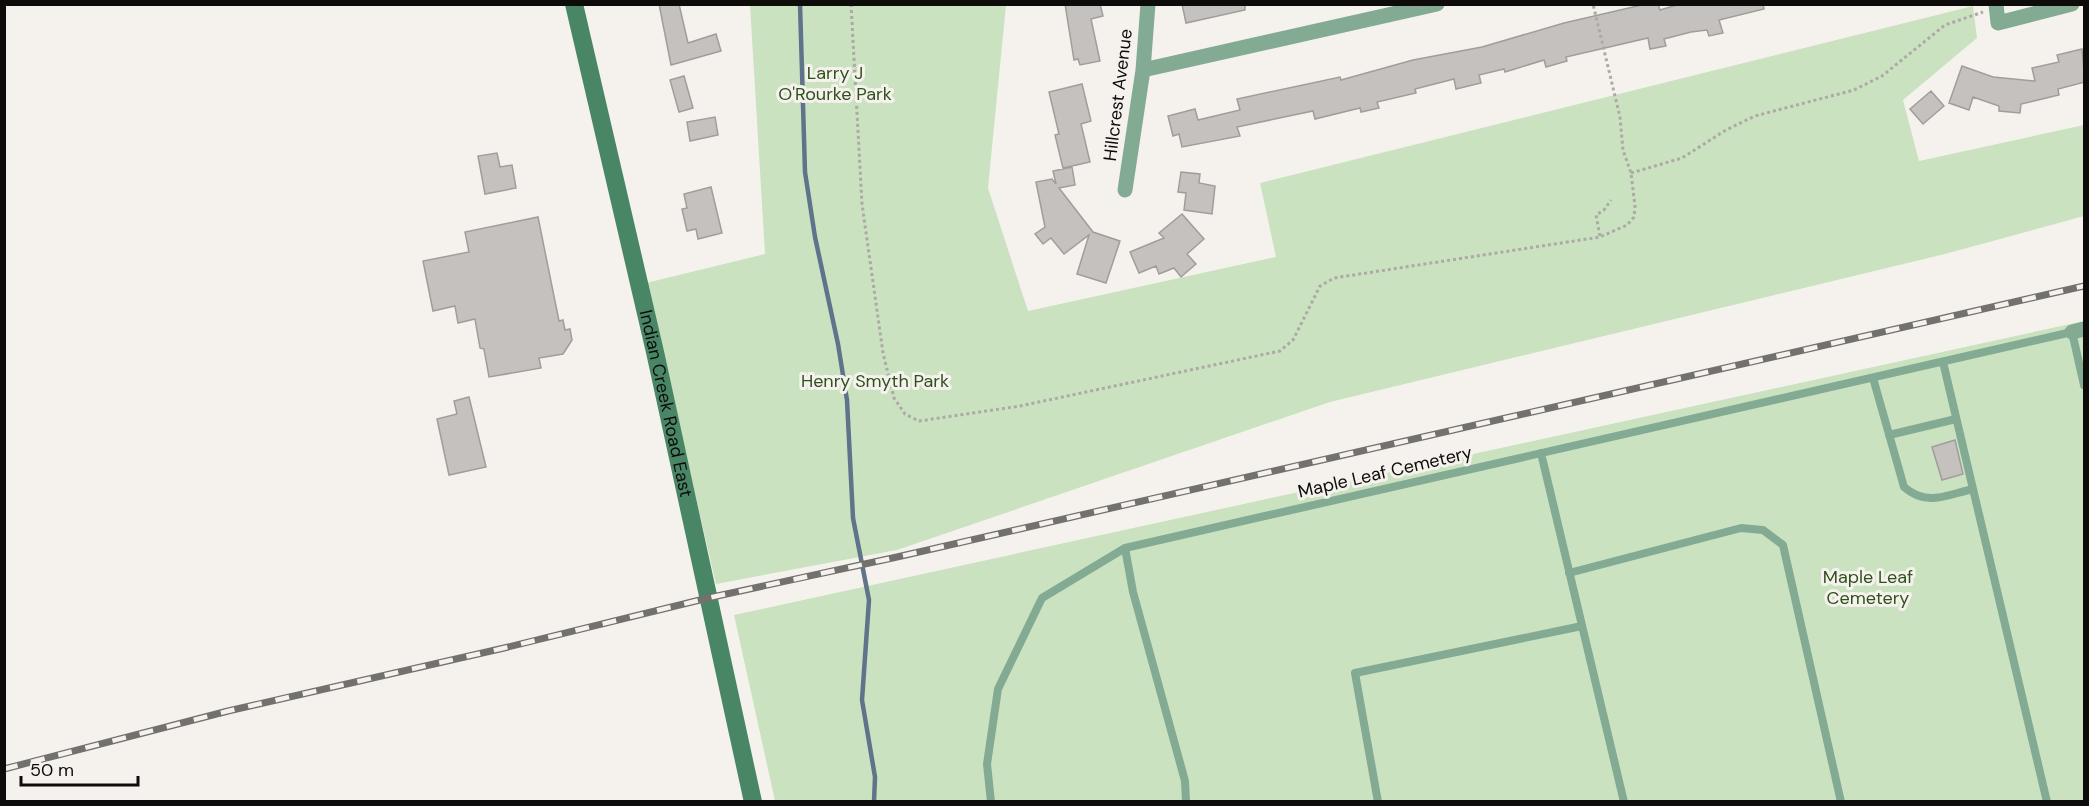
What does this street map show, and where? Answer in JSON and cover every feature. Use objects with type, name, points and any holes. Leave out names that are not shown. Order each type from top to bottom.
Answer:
[{"type":"main road","name":"Indian Creek Road East","points":[[574,4],[657,364],[753,801]]},
{"type":"street","name":"Hillcrest Avenue","points":[[1125,190],[1143,70],[1148,4]]},
{"type":"street","points":[[1143,70],[1437,4]]},
{"type":"street","points":[[1996,6],[1998,23],[2072,4]]},
{"type":"lane","name":"Maple Leaf Cemetery","points":[[990,801],[987,764],[998,689],[1042,598],[1125,548],[1943,363],[2078,330]]},
{"type":"lane","points":[[2078,330],[2085,385]]},
{"type":"lane","points":[[1943,363],[2047,801]]},
{"type":"lane","points":[[1874,378],[1904,488],[1914,496],[1929,500],[1973,489]]},
{"type":"lane","points":[[1889,435],[1956,419]]},
{"type":"lane","points":[[1541,453],[1624,801]]},
{"type":"lane","points":[[1569,573],[1741,528],[1762,530],[1783,545],[1841,801]]},
{"type":"lane","points":[[1125,548],[1133,592],[1185,781],[1186,801]]},
{"type":"lane","points":[[1378,801],[1355,673],[1582,626]]},
{"type":"path","points":[[851,4],[862,204],[883,353],[894,398],[905,414],[919,421],[1020,406],[1280,351],[1293,340],[1320,286],[1334,278],[1600,237],[1627,225],[1634,217],[1631,173],[1593,4]]},
{"type":"path","points":[[1631,173],[1682,158],[1726,130],[1755,117],[1854,90],[1882,76],[1945,25],[1996,6]]},
{"type":"path","points":[[1600,237],[1596,215],[1604,210],[1611,201]]},
{"type":"green space","name":"Henry Smyth Park","points":[[750,5],[1006,5],[988,188],[1028,311],[1276,257],[1260,183],[1973,6],[1977,38],[1903,100],[1919,161],[2084,125],[2084,216],[1945,254],[1330,402],[897,550],[716,584],[646,283],[765,254]]},
{"type":"green space","name":"Maple Leaf Cemetery","points":[[2084,321],[2084,801],[775,801],[734,615]]},
{"type":"building","points":[[659,4],[679,4],[688,43],[716,34],[721,51],[671,65]]},
{"type":"building","points":[[1065,4],[1100,4],[1103,16],[1091,19],[1100,61],[1080,65],[1078,59],[1074,60]]},
{"type":"building","points":[[1182,4],[1245,4],[1245,10],[1186,23]]},
{"type":"building","points":[[1646,4],[1658,4],[1660,10],[1680,4],[1763,4],[1764,9],[1719,20],[1723,33],[1709,36],[1707,30],[1691,32],[1664,39],[1666,46],[1650,49],[1648,38],[1566,57],[1567,61],[1546,67],[1544,60],[1505,72],[1504,69],[1479,75],[1481,83],[1456,89],[1454,79],[1415,89],[1416,93],[1377,102],[1379,108],[1361,112],[1360,108],[1315,119],[1313,111],[1237,127],[1240,136],[1182,147],[1179,134],[1173,136],[1168,116],[1195,109],[1198,120],[1240,110],[1237,99],[1340,77],[1341,80],[1413,60],[1482,47],[1564,23]]},
{"type":"building","points":[[2082,49],[2085,82],[2058,89],[2059,95],[2021,104],[2020,113],[1999,111],[1999,106],[1973,97],[1969,110],[1949,103],[1962,66],[1993,77],[2035,81],[2032,68],[2059,62],[2057,55]]},
{"type":"building","points":[[684,76],[693,108],[679,112],[670,80]]},
{"type":"building","points":[[1082,84],[1091,121],[1081,124],[1090,162],[1063,168],[1055,135],[1059,134],[1049,92]]},
{"type":"building","points":[[1931,91],[1944,106],[1923,124],[1910,109]]},
{"type":"building","points":[[715,117],[718,135],[690,141],[687,122]]},
{"type":"building","points":[[497,153],[500,167],[512,165],[516,188],[485,194],[478,156]]},
{"type":"building","points":[[1072,167],[1075,185],[1059,188],[1093,232],[1120,241],[1106,283],[1077,274],[1089,235],[1064,254],[1051,238],[1043,244],[1035,234],[1045,227],[1036,182],[1052,179],[1056,184],[1053,171]]},
{"type":"building","points":[[1181,172],[1200,174],[1199,183],[1215,186],[1212,214],[1184,210],[1186,193],[1178,192]]},
{"type":"building","points":[[711,187],[722,233],[698,239],[696,229],[687,231],[682,209],[687,208],[684,194]]},
{"type":"building","points":[[1182,214],[1204,239],[1187,254],[1196,264],[1181,277],[1174,268],[1159,274],[1156,266],[1139,273],[1130,252],[1164,238],[1159,233]]},
{"type":"building","points":[[538,217],[559,321],[563,320],[565,330],[570,329],[572,340],[563,354],[539,358],[541,368],[489,377],[484,349],[480,348],[475,319],[458,323],[455,306],[433,311],[423,261],[469,252],[465,232]]},
{"type":"building","points":[[469,397],[486,467],[449,475],[437,419],[457,414],[454,401]]},
{"type":"building","points":[[1955,440],[1963,474],[1942,480],[1932,447]]},
{"type":"waterway","points":[[800,4],[805,172],[815,237],[838,344],[847,400],[853,518],[869,600],[862,700],[875,777],[874,802]]},
{"type":"railway","points":[[4,769],[228,711],[504,648],[708,598],[897,557],[2084,286]]},
{"type":"park label","name":"Larry J O'Rourke Park","points":[[835,83]]}]
